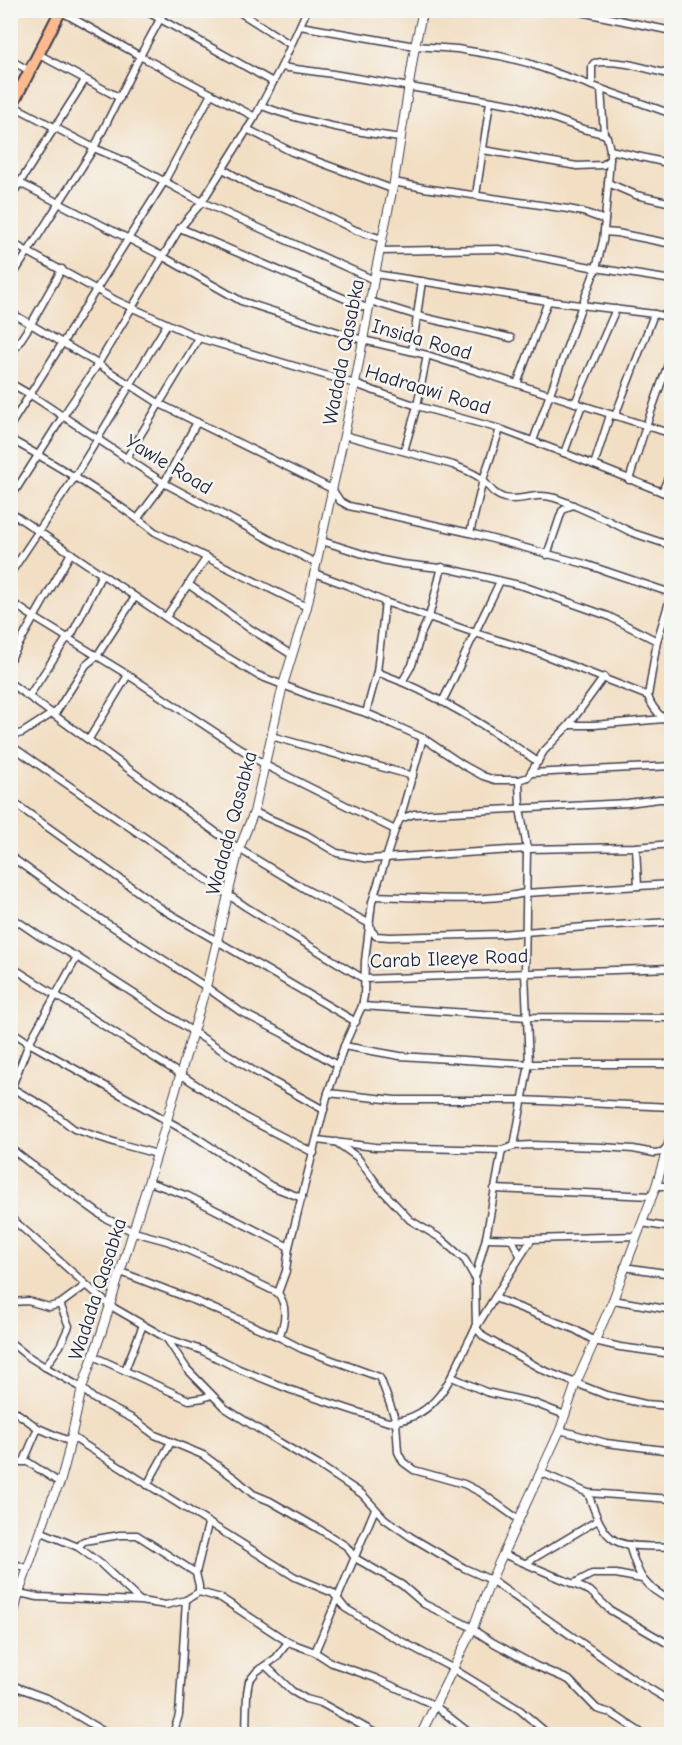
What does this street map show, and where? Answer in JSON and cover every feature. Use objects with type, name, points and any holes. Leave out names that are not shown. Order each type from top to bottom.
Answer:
[{"type":"highway","points":[[11,106],[60,11]]},
{"type":"street","points":[[144,10],[273,82]]},
{"type":"street","points":[[10,280],[94,148],[165,10]]},
{"type":"street","points":[[236,10],[291,45]]},
{"type":"street","points":[[10,499],[98,364],[162,256],[180,228],[202,202],[255,117],[307,10]]},
{"type":"street","name":"Wadada Qasabka","points":[[10,1629],[12,1609],[60,1483],[82,1388],[158,1154],[206,987],[239,849],[254,812],[283,685],[307,607],[355,384],[393,186],[415,46],[423,10]]},
{"type":"street","points":[[572,10],[672,31]]},
{"type":"street","points":[[60,11],[255,117]]},
{"type":"street","points":[[300,26],[415,46],[457,49],[500,56],[528,63],[672,114]]},
{"type":"street","points":[[38,54],[120,98]]},
{"type":"street","points":[[10,60],[30,71]]},
{"type":"street","points":[[592,86],[594,63],[631,65],[672,75]]},
{"type":"street","points":[[281,67],[516,105],[583,129],[604,134]]},
{"type":"street","points":[[10,198],[85,80]]},
{"type":"street","points":[[533,441],[596,268],[604,232],[610,150],[604,134],[601,89]]},
{"type":"street","points":[[10,426],[164,182],[211,94]]},
{"type":"street","points":[[476,195],[490,102]]},
{"type":"street","points":[[262,105],[291,117],[336,128],[400,138]]},
{"type":"street","points":[[11,106],[94,148],[135,165],[202,202],[375,277],[422,281],[672,318]]},
{"type":"street","points":[[246,129],[292,152],[393,186],[424,188],[568,208],[605,220]]},
{"type":"street","points":[[483,150],[577,166],[603,165],[610,159]]},
{"type":"street","points":[[610,150],[672,164]]},
{"type":"street","points":[[223,169],[256,188],[296,201],[355,230],[382,239]]},
{"type":"street","name":"Insida Road","points":[[10,178],[162,256],[241,301],[363,340],[427,355],[672,434]]},
{"type":"street","points":[[608,183],[636,195],[672,203]]},
{"type":"street","points":[[180,228],[370,305],[511,338]]},
{"type":"street","points":[[604,232],[672,244]]},
{"type":"street","name":"Hadraawi Road","points":[[10,242],[133,308],[199,338],[355,384],[417,406],[500,429],[672,496]]},
{"type":"street","points":[[379,251],[498,249],[672,280]]},
{"type":"street","points":[[10,356],[62,269]]},
{"type":"street","points":[[412,351],[422,281]]},
{"type":"street","points":[[517,384],[548,301]]},
{"type":"street","points":[[564,453],[579,404],[616,309]]},
{"type":"street","points":[[10,312],[64,343],[160,404],[332,489],[340,501],[349,506],[470,533],[585,564],[671,592],[657,641],[648,696],[650,704],[668,719]]},
{"type":"street","points":[[594,465],[654,314]]},
{"type":"street","points":[[10,574],[74,478],[167,324]]},
{"type":"street","points":[[126,459],[199,338]]},
{"type":"street","points":[[629,480],[672,353]]},
{"type":"street","points":[[404,451],[417,406],[427,355]]},
{"type":"street","name":"Yawle Road","points":[[10,383],[31,394],[164,483],[316,563]]},
{"type":"street","points":[[138,518],[164,483],[197,422]]},
{"type":"street","points":[[470,533],[483,480],[500,429]]},
{"type":"street","points":[[344,435],[469,471],[483,480],[490,491],[507,499],[540,496],[555,498],[633,533],[672,546]]},
{"type":"street","points":[[10,438],[138,518],[155,532],[307,607]]},
{"type":"street","points":[[662,492],[672,468]]},
{"type":"street","points":[[547,555],[562,511],[573,505]]},
{"type":"street","points":[[10,512],[135,597],[249,670],[283,685],[366,713],[423,738],[463,765],[495,780],[519,780],[531,773],[544,751],[569,725],[604,677]]},
{"type":"street","points":[[322,541],[382,560],[442,567],[523,586],[608,616],[657,641]]},
{"type":"street","points":[[10,660],[71,554]]},
{"type":"street","points":[[166,617],[207,557]]},
{"type":"street","points":[[402,681],[412,665],[421,634],[429,617],[442,567]]},
{"type":"street","points":[[314,573],[385,602],[534,651],[648,696]]},
{"type":"street","points":[[29,696],[72,633],[102,574]]},
{"type":"street","points":[[442,702],[500,581]]},
{"type":"street","points":[[188,584],[249,628],[292,655]]},
{"type":"street","points":[[10,736],[22,733],[54,713],[86,665],[97,656],[135,597]]},
{"type":"street","points":[[10,601],[265,765],[395,830]]},
{"type":"street","points":[[366,713],[377,672],[385,602]]},
{"type":"street","points":[[663,623],[672,625]]},
{"type":"street","points":[[377,672],[402,681],[442,702],[501,736],[538,762]]},
{"type":"street","points":[[89,739],[128,675]]},
{"type":"street","points":[[10,683],[239,849],[305,889],[370,924]]},
{"type":"street","points":[[569,725],[668,719]]},
{"type":"street","points":[[271,736],[412,776]]},
{"type":"street","points":[[278,1293],[286,1271],[289,1247],[328,1093],[344,1046],[362,1006],[375,896],[423,738]]},
{"type":"street","name":"Carab Ileeye Road","points":[[10,745],[246,907],[364,979],[672,968]]},
{"type":"street","points":[[531,773],[672,766]]},
{"type":"street","points":[[514,1146],[529,1064],[525,973],[527,849],[520,808],[519,780]]},
{"type":"street","points":[[400,819],[414,814],[628,803],[672,798]]},
{"type":"street","points":[[10,800],[162,909],[356,1022]]},
{"type":"street","points":[[254,812],[307,836],[337,853],[368,859],[527,849],[672,844]]},
{"type":"street","points":[[636,847],[638,886]]},
{"type":"street","points":[[10,856],[74,902],[241,1012],[337,1065]]},
{"type":"street","points":[[375,896],[472,898],[513,896],[525,892],[672,884]]},
{"type":"street","points":[[10,916],[39,936],[78,957],[254,1071],[324,1110]]},
{"type":"street","points":[[370,924],[376,936],[390,937],[526,932],[672,922]]},
{"type":"street","points":[[78,957],[29,1043],[11,1088],[47,1108],[74,1129],[158,1154]]},
{"type":"street","points":[[10,966],[248,1119],[314,1153]]},
{"type":"street","points":[[362,1006],[527,1017],[672,1018]]},
{"type":"street","points":[[10,1030],[29,1043],[167,1120],[271,1186],[302,1198]]},
{"type":"street","points":[[344,1046],[400,1056],[529,1064],[672,1064]]},
{"type":"street","points":[[328,1093],[395,1100],[521,1100],[672,1107]]},
{"type":"street","points":[[421,1734],[473,1628],[491,1580],[560,1430],[576,1383],[612,1300],[656,1186],[672,1132]]},
{"type":"street","points":[[317,1140],[375,1147],[502,1150],[514,1146],[531,1145],[633,1149],[654,1153],[662,1152],[670,1145]]},
{"type":"street","points":[[336,1142],[357,1157],[380,1188],[410,1220],[440,1238],[465,1260],[475,1278]]},
{"type":"street","points":[[10,1148],[105,1218],[134,1232],[167,1241],[278,1293],[285,1308],[279,1337]]},
{"type":"street","points":[[502,1150],[486,1238],[475,1278],[476,1328],[484,1337],[543,1370],[606,1395],[645,1404],[672,1406]]},
{"type":"street","points":[[149,1182],[188,1196],[289,1247]]},
{"type":"street","points":[[656,1186],[672,1186]]},
{"type":"street","points":[[494,1189],[652,1196]]},
{"type":"street","points":[[10,1217],[110,1305],[166,1338],[201,1350],[238,1369],[291,1390],[388,1422],[408,1418],[428,1407],[441,1394],[476,1328],[532,1239]]},
{"type":"street","points":[[642,1223],[672,1228]]},
{"type":"street","points":[[486,1238],[637,1236]]},
{"type":"street","points":[[511,1238],[520,1256]]},
{"type":"street","points":[[624,1267],[672,1274]]},
{"type":"street","points":[[121,1272],[180,1294],[302,1349],[379,1377],[396,1421],[398,1452],[403,1462],[414,1470],[465,1484],[518,1519]]},
{"type":"street","points":[[10,1302],[28,1301],[49,1307],[60,1304],[86,1285]]},
{"type":"street","points":[[495,1298],[574,1329],[594,1341],[672,1354]]},
{"type":"street","points":[[612,1300],[672,1310]]},
{"type":"street","points":[[45,1367],[60,1346],[69,1326],[60,1304]]},
{"type":"street","points":[[125,1371],[143,1324]]},
{"type":"street","points":[[166,1338],[187,1370],[225,1408],[362,1494],[385,1519],[411,1537],[464,1568],[491,1580],[635,1680],[672,1702]]},
{"type":"street","points":[[10,1342],[26,1355],[82,1388],[94,1399],[122,1412],[155,1435],[202,1455],[253,1494],[270,1501],[346,1546],[355,1558],[402,1585],[424,1604],[473,1628],[494,1643],[536,1666],[569,1680],[597,1709],[611,1713],[643,1734]]},
{"type":"street","points":[[93,1356],[189,1400],[211,1395]]},
{"type":"street","points":[[452,1377],[486,1392],[534,1403],[565,1415]]},
{"type":"street","points":[[10,1408],[38,1428],[71,1440],[147,1485],[295,1577],[333,1593],[345,1608],[384,1632],[453,1668],[520,1710],[548,1734]]},
{"type":"street","points":[[24,1461],[38,1428]]},
{"type":"street","points":[[560,1430],[606,1443],[672,1450]]},
{"type":"street","points":[[147,1485],[171,1442]]},
{"type":"street","points":[[10,1462],[24,1461],[60,1483]]},
{"type":"street","points":[[540,1472],[588,1493],[672,1499]]},
{"type":"street","points":[[588,1493],[598,1520],[615,1541],[629,1545],[672,1547]]},
{"type":"street","points":[[315,1652],[375,1509]]},
{"type":"street","points":[[526,1563],[598,1520]]},
{"type":"street","points":[[199,1592],[196,1573],[208,1524]]},
{"type":"street","points":[[42,1532],[78,1547],[101,1564],[140,1601]]},
{"type":"street","points":[[78,1547],[84,1541],[120,1535],[137,1535],[196,1573]]},
{"type":"street","points":[[629,1545],[642,1580],[657,1593],[672,1601]]},
{"type":"street","points":[[503,1554],[590,1591],[610,1610],[672,1646]]},
{"type":"street","points":[[10,1562],[28,1569]]},
{"type":"street","points":[[573,1584],[592,1574],[616,1574],[642,1580]]},
{"type":"street","points":[[19,1593],[38,1597],[140,1601],[166,1605],[186,1600],[199,1592],[221,1598],[288,1642],[315,1652],[332,1663],[375,1678],[434,1706],[471,1734]]},
{"type":"street","points":[[172,1734],[179,1715],[186,1600]]},
{"type":"street","points":[[246,1734],[249,1681],[257,1671],[276,1658],[288,1642]]},
{"type":"street","points":[[266,1666],[292,1690],[306,1699],[327,1706],[377,1734]]},
{"type":"street","points":[[10,1683],[49,1699],[108,1734]]}]
